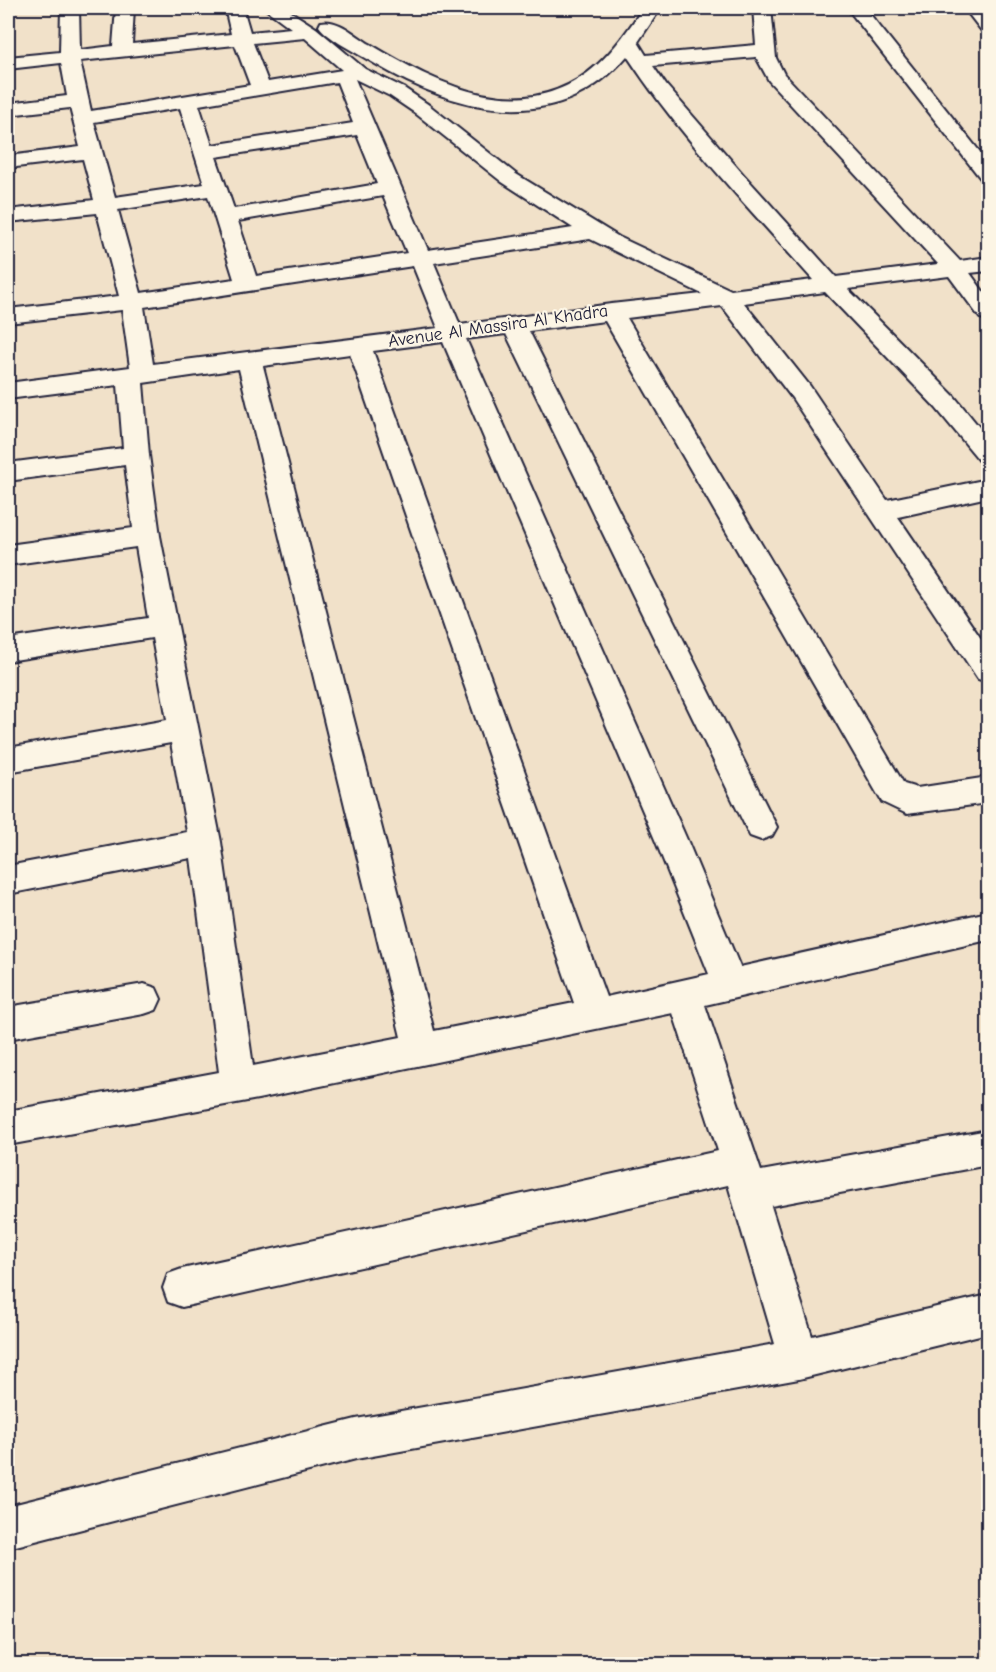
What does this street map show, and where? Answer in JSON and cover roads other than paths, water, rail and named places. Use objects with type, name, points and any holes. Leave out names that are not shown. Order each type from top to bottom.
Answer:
[{"type":"street","points":[[70,8],[70,58],[81,109],[132,302],[136,376],[136,455],[147,536],[205,842],[238,1085]]},
{"type":"street","points":[[122,52],[124,8]]},
{"type":"street","points":[[234,8],[242,40],[261,89]]},
{"type":"street","points":[[273,8],[309,32],[351,74],[397,92],[414,103],[509,178],[593,232],[727,297],[801,392],[988,671]]},
{"type":"street","points":[[296,8],[386,64],[409,75],[475,101],[501,104],[527,104],[564,97],[597,74],[627,42],[652,8]]},
{"type":"street","points":[[762,8],[766,58],[776,77],[955,269],[988,313]]},
{"type":"street","points":[[856,8],[988,175]]},
{"type":"street","points":[[972,8],[988,26]]},
{"type":"street","points":[[8,63],[309,32]]},
{"type":"street","points":[[627,42],[659,89],[829,284],[909,364],[988,454]]},
{"type":"street","points":[[641,61],[765,50]]},
{"type":"street","points":[[8,110],[81,109],[188,102],[351,74]]},
{"type":"street","points":[[351,74],[363,128],[422,259],[451,332],[672,842],[730,985]]},
{"type":"street","points":[[188,102],[247,284]]},
{"type":"street","points":[[205,152],[363,128]]},
{"type":"street","points":[[8,162],[92,152]]},
{"type":"street","points":[[225,217],[389,188]]},
{"type":"street","points":[[8,216],[107,206],[215,189]]},
{"type":"street","points":[[8,316],[132,302],[593,232]]},
{"type":"street","name":"Avenue Al Massira Al Khadra","points":[[8,391],[136,376],[611,311],[988,264]]},
{"type":"street","points":[[611,311],[893,793],[907,801],[917,801],[988,790]]},
{"type":"street","points":[[514,325],[761,827]]},
{"type":"street","points":[[359,345],[595,1015]]},
{"type":"street","points":[[249,360],[421,1049]]},
{"type":"street","points":[[8,472],[136,455]]},
{"type":"street","points":[[881,511],[988,488]]},
{"type":"street","points":[[8,555],[147,536]]},
{"type":"street","points":[[8,650],[164,626]]},
{"type":"street","points":[[8,760],[184,729]]},
{"type":"street","points":[[8,880],[205,842]]},
{"type":"street","points":[[8,1128],[595,1015],[988,926]]},
{"type":"street","points":[[684,996],[744,1178],[799,1359]]},
{"type":"street","points":[[8,1023],[144,999]]},
{"type":"street","points":[[182,1288],[744,1178],[988,1147]]},
{"type":"street","points":[[8,1527],[356,1439],[799,1359],[988,1314]]}]
